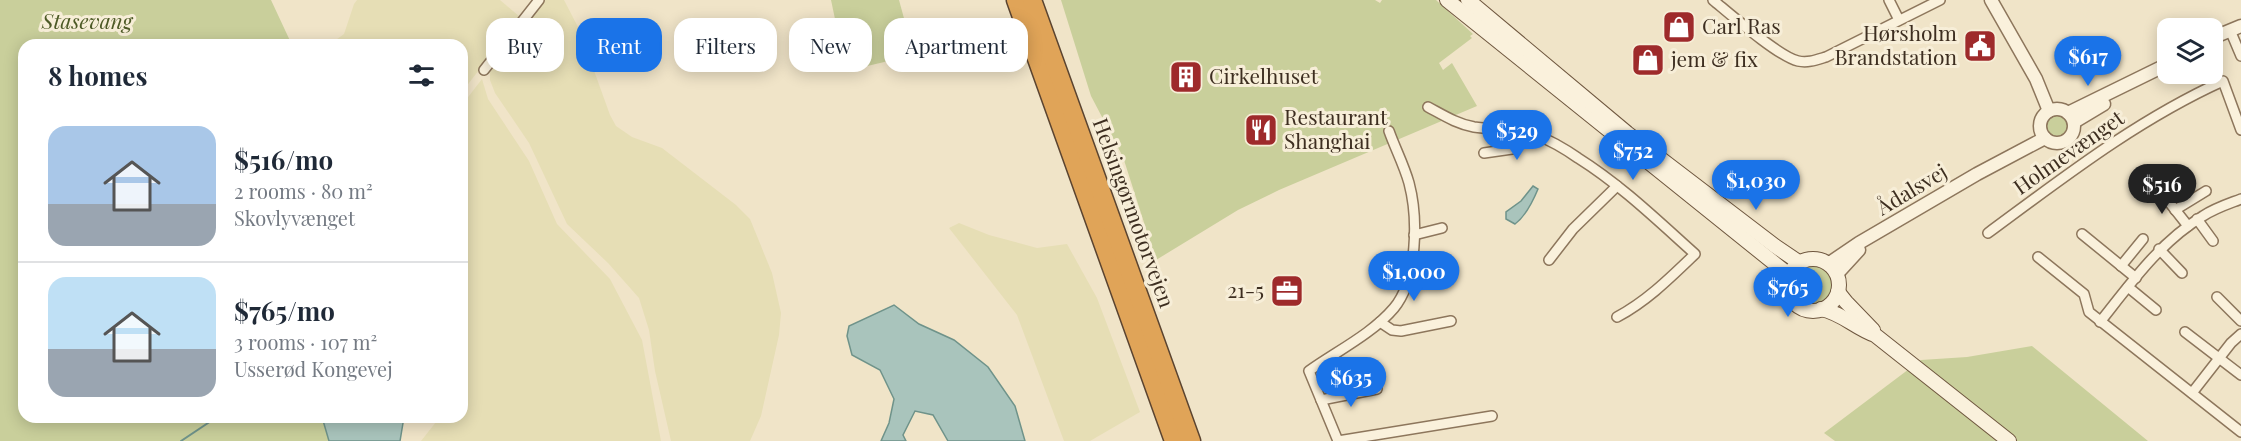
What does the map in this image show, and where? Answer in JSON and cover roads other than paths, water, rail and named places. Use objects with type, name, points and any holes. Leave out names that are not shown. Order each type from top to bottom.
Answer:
[{"type":"highway","name":"Helsingørmotorvejen","points":[[1014,0],[1024,21],[1174,441]]},
{"type":"highway","name":"Helsingørmotorvejen","points":[[1032,0],[1191,441]]},
{"type":"main road","points":[[1447,0],[1789,275]]},
{"type":"main road","points":[[1468,0],[1627,133],[1800,263]]},
{"type":"main road","points":[[1838,292],[1829,306],[1808,310],[1796,305],[1788,292],[1789,275],[1800,263],[1811,259],[1832,269],[1838,292],[1873,328],[1875,335]]},
{"type":"main road","points":[[1821,309],[1836,313],[1866,332],[1875,335],[2009,441]]},
{"type":"street","points":[[484,70],[539,0]]},
{"type":"street","points":[[1713,0],[1783,54],[1796,60],[1810,62],[1826,57],[1940,0]]},
{"type":"street","points":[[1889,0],[1899,20]]},
{"type":"street","points":[[1991,0],[2036,79],[2049,111]]},
{"type":"street","points":[[2236,28],[2241,56]]},
{"type":"street","points":[[2071,118],[2157,70]]},
{"type":"street","name":"Holmevænget","points":[[1988,233],[2107,145],[2161,112],[2223,81],[2241,130]]},
{"type":"street","points":[[1428,107],[1453,121],[1472,126],[1517,130],[1558,145],[1594,168],[1639,202],[1695,254],[1659,289],[1635,308],[1617,317]]},
{"type":"street","points":[[2059,109],[2071,118],[2071,136],[2064,142],[2054,143],[2043,134],[2041,121],[2049,111],[2059,109]]},
{"type":"street","points":[[1484,153],[1512,148],[1517,130]]},
{"type":"street","points":[[1389,131],[1412,196],[1413,261],[1406,286],[1396,306],[1380,322],[1309,371],[1338,441],[1492,416]]},
{"type":"street","name":"Ådalsvej","points":[[1832,269],[1859,243],[1977,174],[1982,168],[2043,134]]},
{"type":"street","points":[[1549,260],[1573,229],[1617,186]]},
{"type":"street","points":[[2158,188],[2188,226]]},
{"type":"street","points":[[2175,210],[2206,191]]},
{"type":"street","points":[[2100,322],[2159,249],[2197,219],[2241,199]]},
{"type":"street","points":[[2197,219],[2213,241]]},
{"type":"street","points":[[1414,235],[1442,228]]},
{"type":"street","points":[[2082,234],[2136,278]]},
{"type":"street","points":[[2121,266],[2143,239]]},
{"type":"street","points":[[2159,249],[2182,273]]},
{"type":"street","points":[[2038,256],[2084,294],[2089,312],[2100,322],[2241,432]]},
{"type":"street","points":[[2128,287],[2156,310]]},
{"type":"street","points":[[2217,297],[2239,317]]},
{"type":"street","points":[[1380,322],[1392,330],[1401,331],[1451,321]]},
{"type":"street","points":[[2185,332],[2241,375]]},
{"type":"street","points":[[2192,393],[2241,334]]},
{"type":"street","points":[[1321,400],[1377,389]]},
{"type":"water","points":[[1533,186],[1538,189],[1523,217],[1515,224],[1506,219],[1506,212],[1521,201]]},
{"type":"water","points":[[894,305],[919,324],[954,340],[988,367],[1015,406],[1025,441],[948,441],[933,415],[915,411],[903,435],[906,441],[881,441],[889,423],[894,399],[880,370],[852,355],[847,336],[849,326]]},
{"type":"water","points":[[324,423],[403,423],[400,441],[329,441]]},
{"type":"waterway","points":[[181,441],[208,423]]},
{"type":"place","name":"Carl Ras","points":[[1679,27]]},
{"type":"place","name":"Hørsholm Brandstation","points":[[1980,46]]},
{"type":"place","name":"jem & fix","points":[[1648,60]]},
{"type":"place","name":"Cirkelhuset","points":[[1186,77]]},
{"type":"place","name":"Restaurant Shanghai","points":[[1261,130]]},
{"type":"place","name":"21-5","points":[[1287,291]]},
{"type":"park label","name":"Stasevang","points":[[87,22]]}]
